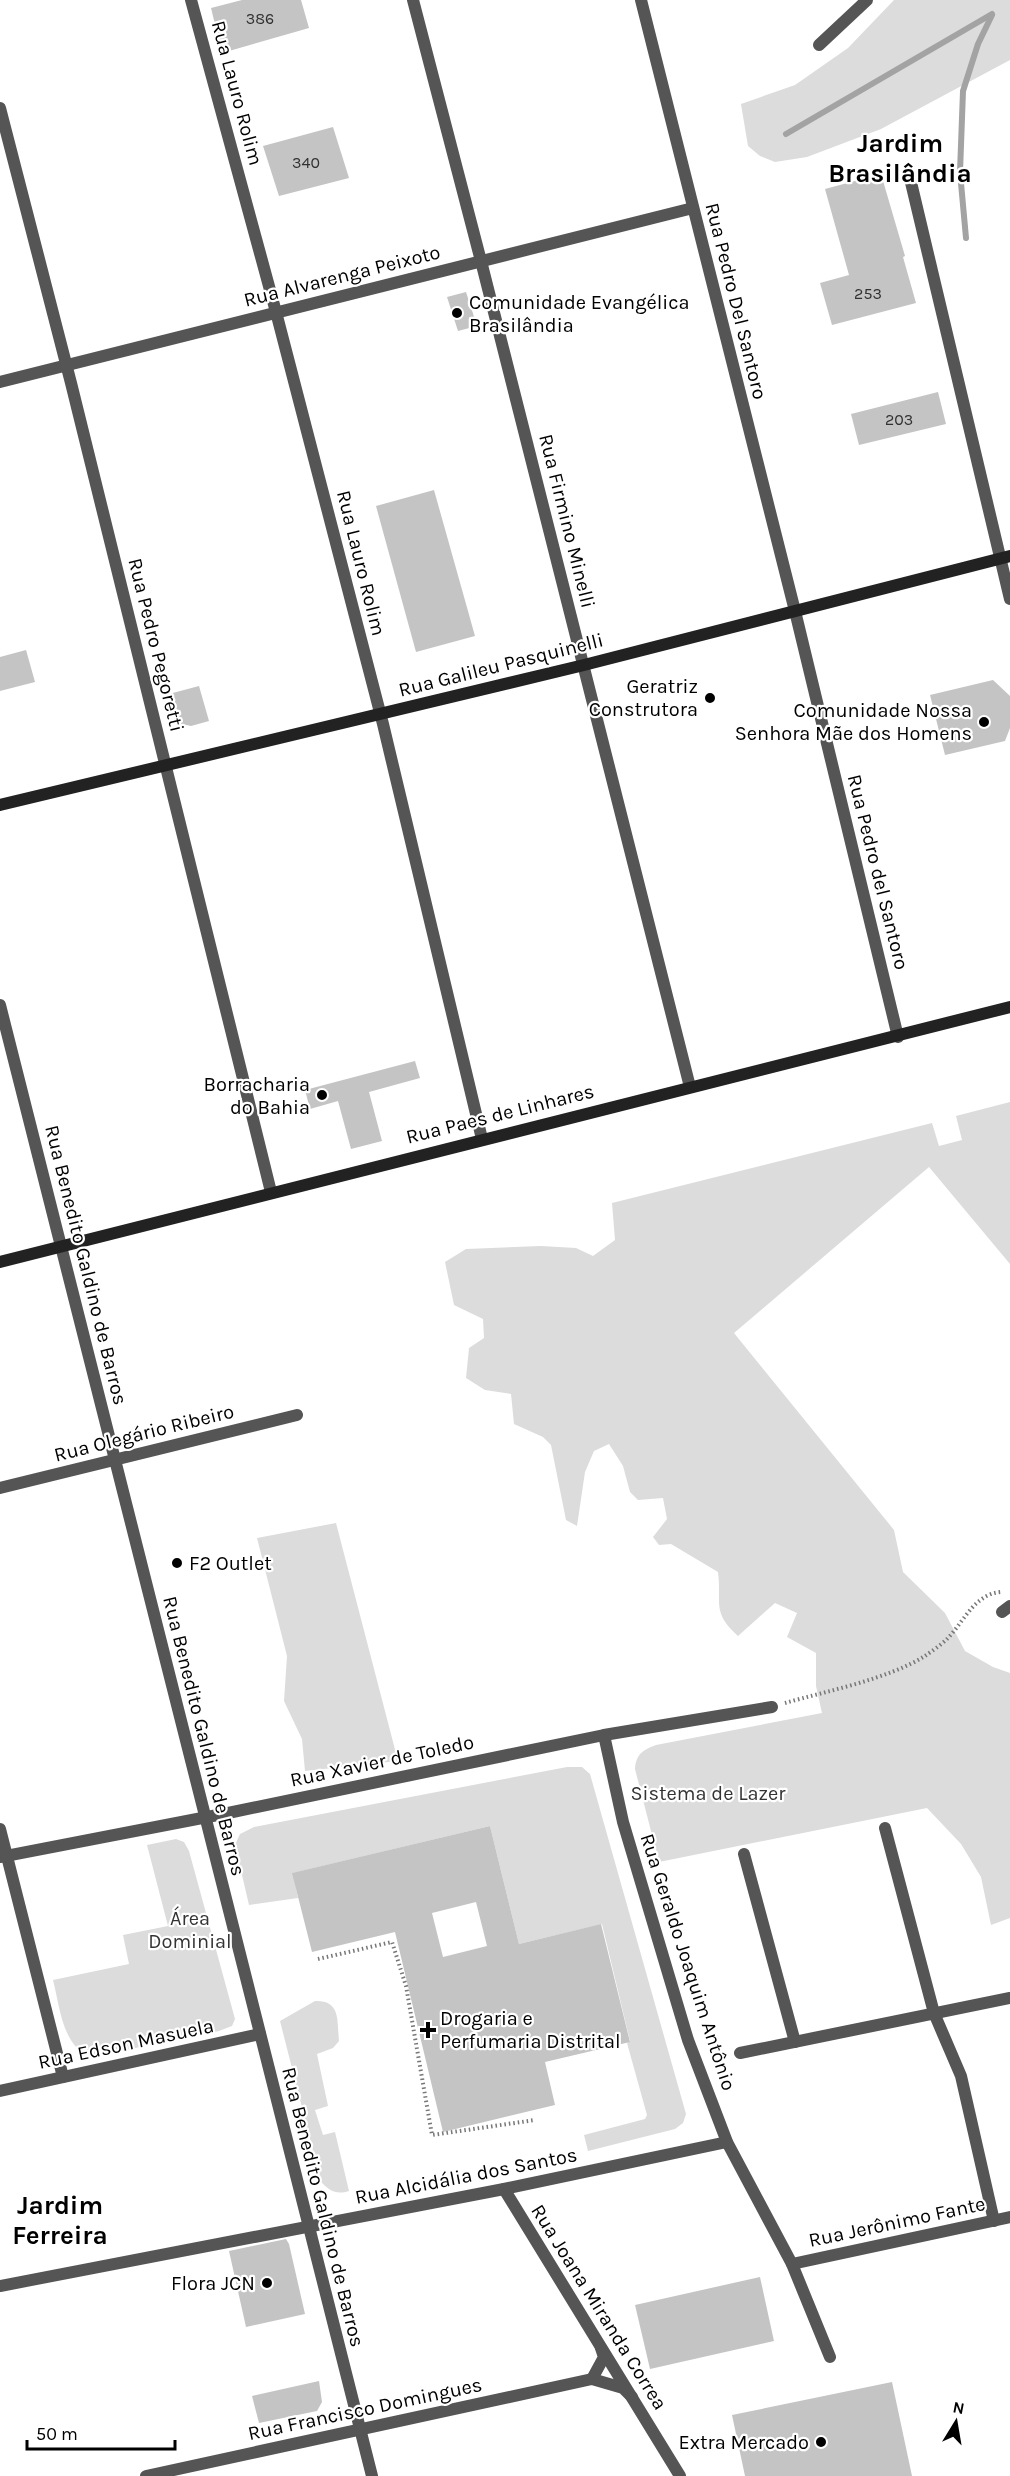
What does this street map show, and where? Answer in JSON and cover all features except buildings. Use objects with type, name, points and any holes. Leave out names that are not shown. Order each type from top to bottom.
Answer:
[{"type":"street","name":"Rua Lauro Rolim","points":[[191,0],[276,312],[380,715],[482,1139]]},
{"type":"street","name":"Rua Firmino Minelli","points":[[413,0],[482,261],[690,1087]]},
{"type":"street","name":"Rua Pedro Del Santoro","points":[[641,0],[795,611]]},
{"type":"street","points":[[819,45],[864,1]]},
{"type":"street","name":"Rua Pedro Pegoretti","points":[[0,108],[271,1192]]},
{"type":"street","points":[[909,174],[1005,557],[1010,599]]},
{"type":"street","name":"Rua Alvarenga Peixoto","points":[[0,382],[693,208]]},
{"type":"street","name":"Rua Galileu Pasquinelli","points":[[0,805],[584,665],[1005,557]]},
{"type":"street","name":"Rua Pedro del Santoro","points":[[795,611],[898,1037]]},
{"type":"street","name":"Rua Benedito Galdino de Barros","points":[[0,1005],[372,2476]]},
{"type":"street","name":"Rua Paes de Linhares","points":[[0,1262],[1010,1007]]},
{"type":"street","name":"Rua Olegário Ribeiro","points":[[0,1488],[297,1415]]},
{"type":"street","name":"Rua Xavier de Toledo","points":[[3,1857],[205,1818],[604,1735],[772,1707]]},
{"type":"street","name":"Rua Geraldo Joaquim Antônio","points":[[604,1735],[623,1822],[688,2040],[727,2142],[792,2264],[830,2357]]},
{"type":"street","points":[[885,1828],[934,2013],[961,2076],[994,2221]]},
{"type":"street","points":[[0,1829],[3,1857],[63,2077]]},
{"type":"street","points":[[744,1854],[795,2042]]},
{"type":"street","points":[[740,2053],[1010,1998]]},
{"type":"street","name":"Rua Edson Masuela","points":[[0,2091],[260,2034]]},
{"type":"street","name":"Rua Alcidália dos Santos","points":[[0,2286],[504,2190],[727,2142]]},
{"type":"street","name":"Rua Joana Miranda Correa","points":[[504,2190],[680,2476]]},
{"type":"street","name":"Rua Jerônimo Fante","points":[[792,2264],[1010,2217]]},
{"type":"street","points":[[592,2379],[604,2356],[601,2346]]},
{"type":"street","name":"Rua Francisco Domingues","points":[[147,2476],[592,2379],[623,2388],[632,2397]]},
{"type":"path","points":[[772,1707],[873,1678],[924,1656],[947,1639],[976,1602],[994,1593],[1010,1592]]},
{"type":"path","points":[[318,1959],[392,1942],[406,1986],[432,2135],[535,2120]]},
{"type":"green space","points":[[894,0],[1010,0],[1010,60],[881,129],[807,157],[775,162],[760,156],[748,146],[741,104],[795,85],[848,48]]},
{"type":"green space","name":"Sistema de Lazer","points":[[1010,1102],[1010,1264],[929,1167],[734,1333],[894,1530],[903,1572],[945,1613],[965,1651],[993,1667],[1010,1673],[1010,1918],[991,1925],[981,1877],[961,1844],[927,1808],[659,1862],[635,1769],[639,1756],[656,1745],[822,1713],[816,1686],[816,1653],[787,1637],[797,1613],[775,1603],[738,1636],[730,1628],[719,1607],[718,1572],[671,1544],[659,1545],[653,1537],[667,1519],[663,1498],[638,1500],[630,1492],[623,1466],[609,1444],[594,1451],[585,1472],[577,1526],[566,1520],[551,1445],[543,1437],[514,1424],[511,1394],[485,1390],[466,1378],[469,1348],[484,1338],[483,1319],[454,1305],[445,1262],[466,1249],[541,1246],[576,1248],[593,1256],[615,1240],[612,1203],[932,1123],[939,1146],[962,1140],[956,1116]]},
{"type":"green space","points":[[336,1523],[398,1761],[305,1771],[302,1739],[284,1701],[287,1656],[257,1538]]},
{"type":"green space","points":[[567,1767],[582,1767],[590,1774],[686,2114],[683,2123],[675,2129],[588,2151],[584,2135],[645,2119],[647,2115],[627,2043],[630,2041],[602,1924],[519,1944],[490,1826],[293,1873],[298,1898],[249,1905],[235,1845],[240,1834],[254,1827]]},
{"type":"green space","name":"Área Dominial","points":[[176,1839],[184,1842],[189,1851],[235,2019],[232,2026],[219,2031],[91,2057],[81,2052],[68,2035],[60,2013],[53,1980],[129,1964],[123,1935],[168,1926],[147,1845]]},
{"type":"green space","points":[[315,2001],[329,2004],[336,2013],[337,2019],[339,2041],[333,2048],[317,2054],[328,2106],[315,2110],[323,2135],[335,2132],[349,2191],[340,2193],[327,2188],[321,2182],[280,2021]]},
{"type":"waterway","points":[[786,134],[992,14]]},
{"type":"waterway","points":[[966,238],[960,172],[963,91],[978,44],[992,15]]},
{"type":"place","name":"Comunidade Evangélica Brasilândia","points":[[457,313]]},
{"type":"place","name":"Geratriz Construtora","points":[[710,698]]},
{"type":"place","name":"Comunidade Nossa Senhora Mãe dos Homens","points":[[984,722]]},
{"type":"place","name":"Borracharia do Bahia","points":[[322,1095]]},
{"type":"place","name":"F2 Outlet","points":[[177,1563]]},
{"type":"place","name":"Drogaria e Perfumaria Distrital","points":[[428,2030]]},
{"type":"place","name":"Flora JCN","points":[[267,2283]]},
{"type":"place","name":"Extra Mercado","points":[[821,2442]]},
{"type":"district","name":"Jardim Brasilândia","points":[[900,158]]},
{"type":"district","name":"Jardim Ferreira","points":[[60,2220]]}]
